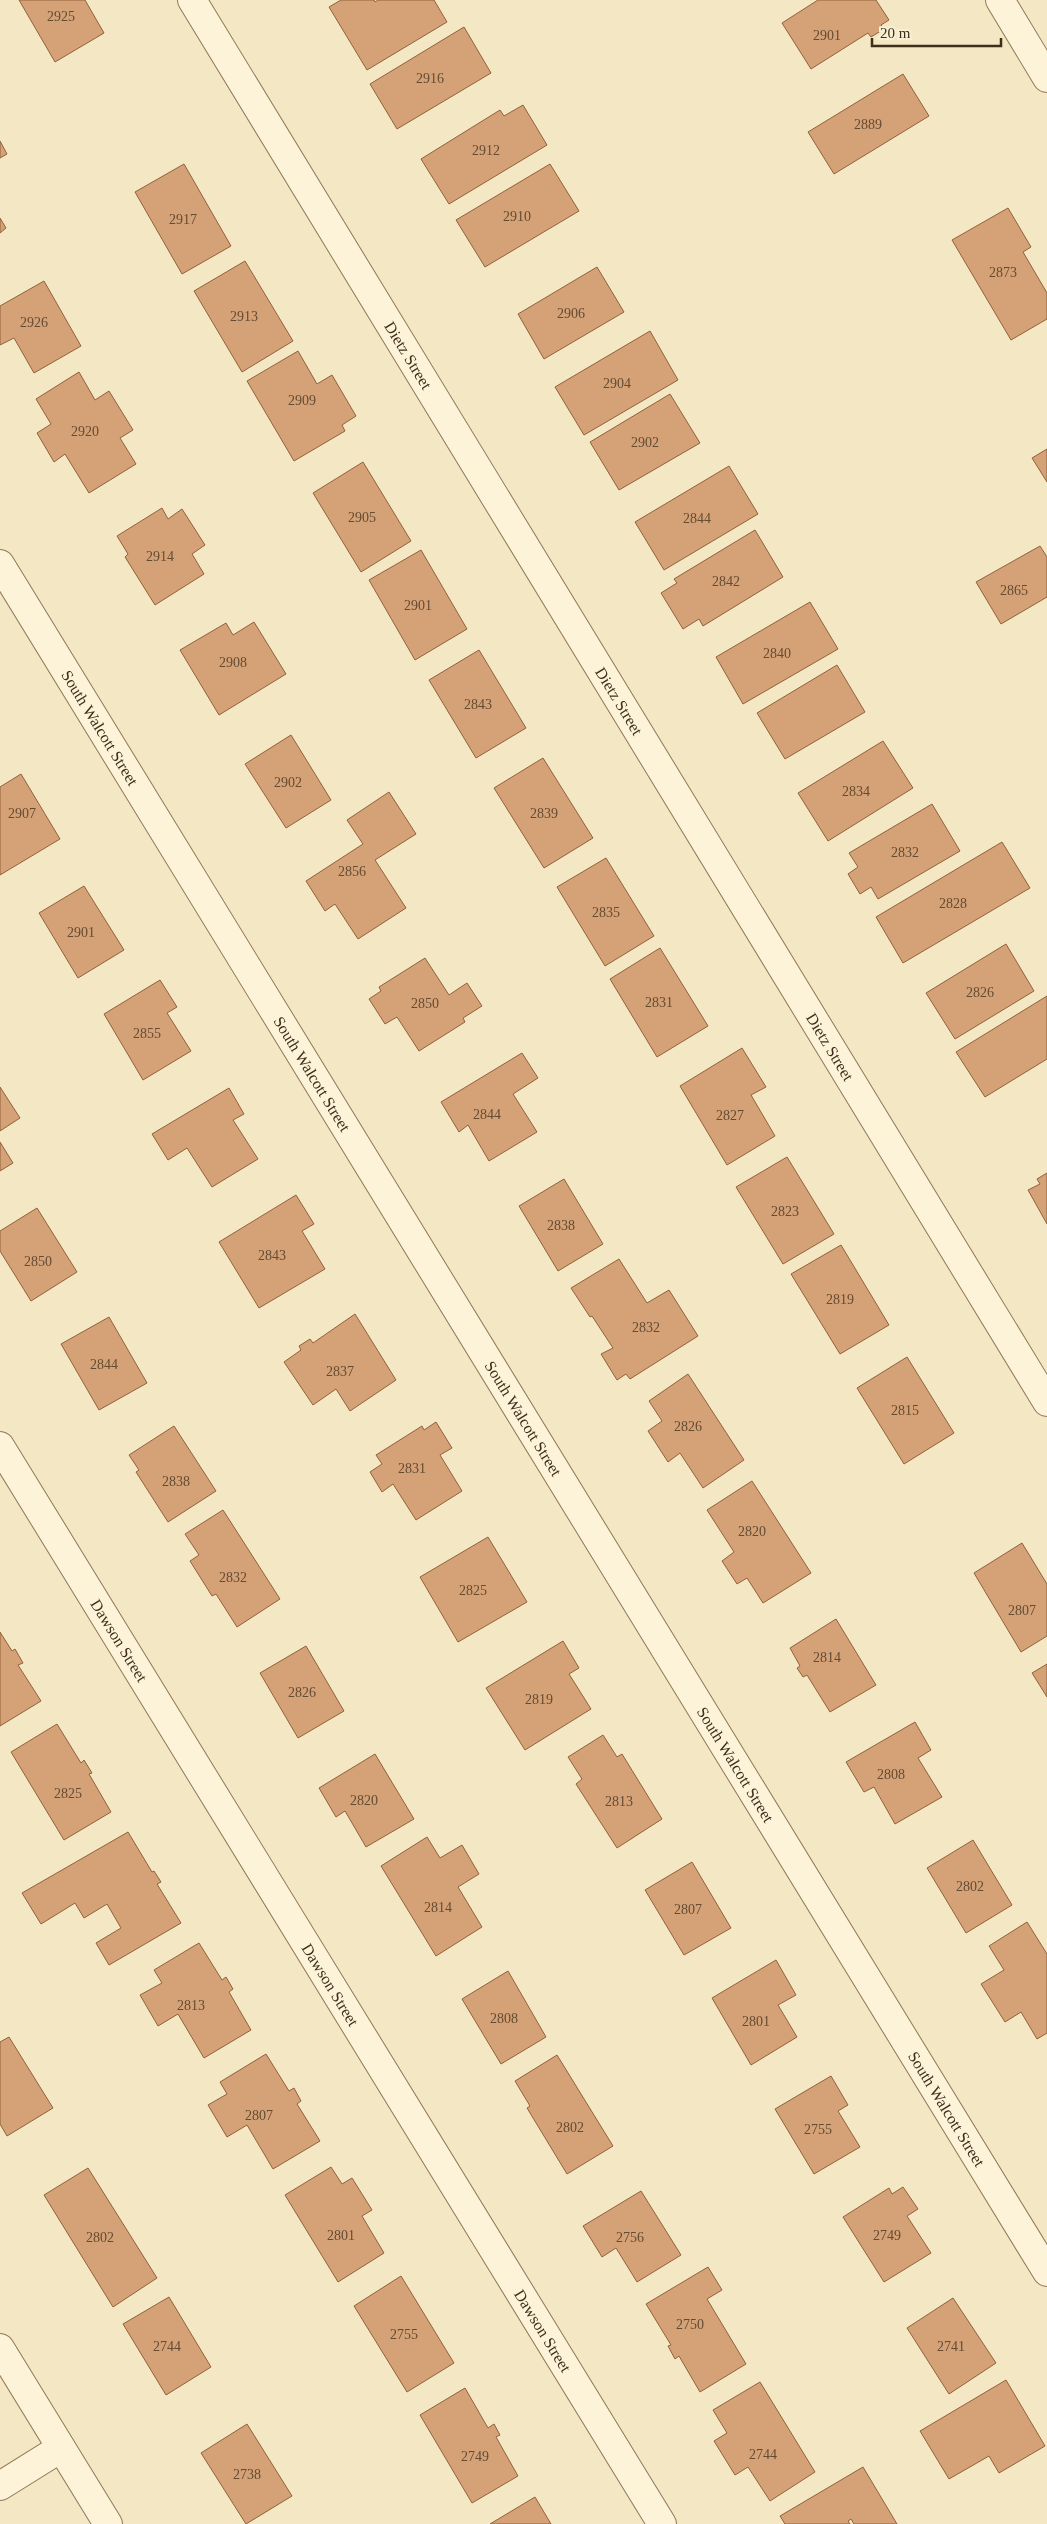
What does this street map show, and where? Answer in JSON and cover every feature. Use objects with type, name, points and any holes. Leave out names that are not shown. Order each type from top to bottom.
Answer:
[{"type":"street","name":"Dietz Street","points":[[192,0],[1047,1402]]},
{"type":"street","points":[[1000,0],[1047,78]]},
{"type":"street","name":"South Walcott Street","points":[[0,564],[1047,2272]]},
{"type":"street","name":"Dawson Street","points":[[0,1446],[662,2524]]},
{"type":"street","points":[[0,2348],[108,2524]]},
{"type":"street","points":[[0,2486],[61,2448]]},
{"type":"building","points":[[19,0],[85,0],[104,33],[55,62]]},
{"type":"building","points":[[341,0],[374,0],[375,2],[378,0],[434,0],[447,22],[367,70],[329,7]]},
{"type":"building","points":[[818,0],[876,0],[889,20],[881,25],[884,29],[871,37],[868,33],[811,69],[782,23]]},
{"type":"building","points":[[464,27],[491,73],[397,129],[370,84]]},
{"type":"building","points":[[903,74],[929,116],[834,174],[808,132]]},
{"type":"building","points":[[523,105],[547,145],[449,204],[421,159],[500,110],[504,116]]},
{"type":"building","points":[[0,141],[7,154],[0,158]]},
{"type":"building","points":[[184,164],[231,246],[182,274],[135,192]]},
{"type":"building","points":[[550,164],[579,211],[485,267],[456,220]]},
{"type":"building","points":[[1008,208],[1031,247],[1023,252],[1047,293],[1047,319],[1011,340],[952,240]]},
{"type":"building","points":[[0,218],[6,228],[0,233]]},
{"type":"building","points":[[245,261],[293,341],[242,372],[194,291]]},
{"type":"building","points":[[597,267],[624,312],[544,359],[518,314]]},
{"type":"building","points":[[44,281],[81,346],[34,373],[14,338],[0,345],[0,306]]},
{"type":"building","points":[[650,331],[678,380],[584,435],[555,387]]},
{"type":"building","points":[[298,351],[317,384],[332,375],[356,416],[342,425],[345,431],[294,461],[247,381]]},
{"type":"building","points":[[79,372],[95,400],[109,391],[133,430],[120,438],[136,464],[89,493],[65,454],[54,462],[37,433],[51,424],[36,399]]},
{"type":"building","points":[[670,394],[700,443],[619,490],[590,442]]},
{"type":"building","points":[[1047,449],[1047,482],[1032,458]]},
{"type":"building","points":[[363,462],[411,541],[361,572],[313,493]]},
{"type":"building","points":[[729,466],[758,514],[664,570],[635,522]]},
{"type":"building","points":[[162,508],[168,519],[182,509],[205,545],[192,554],[204,574],[155,605],[125,557],[128,554],[117,536]]},
{"type":"building","points":[[755,530],[783,577],[703,626],[699,619],[683,629],[661,593],[677,583],[674,579]]},
{"type":"building","points":[[1040,546],[1047,557],[1047,597],[1001,624],[976,582]]},
{"type":"building","points":[[421,550],[467,629],[415,660],[369,580]]},
{"type":"building","points":[[810,602],[838,649],[743,704],[716,657]]},
{"type":"building","points":[[254,622],[286,674],[219,715],[180,650],[226,623],[233,635]]},
{"type":"building","points":[[479,650],[526,728],[476,758],[429,680]]},
{"type":"building","points":[[837,665],[865,712],[785,759],[757,713]]},
{"type":"building","points":[[291,735],[331,800],[286,828],[245,764]]},
{"type":"building","points":[[883,741],[913,788],[828,841],[798,793]]},
{"type":"building","points":[[543,758],[593,838],[544,868],[494,788]]},
{"type":"building","points":[[21,774],[60,839],[0,875],[0,787]]},
{"type":"building","points":[[389,792],[416,834],[375,860],[406,908],[358,939],[335,904],[325,911],[306,881],[363,844],[347,820]]},
{"type":"building","points":[[932,804],[960,851],[878,899],[871,887],[860,894],[848,874],[858,867],[849,853]]},
{"type":"building","points":[[1002,842],[1030,888],[903,963],[876,917]]},
{"type":"building","points":[[606,858],[654,936],[605,966],[557,887]]},
{"type":"building","points":[[84,886],[124,950],[78,978],[39,913]]},
{"type":"building","points":[[1006,944],[1034,991],[955,1039],[926,993]]},
{"type":"building","points":[[660,948],[708,1026],[657,1057],[610,979]]},
{"type":"building","points":[[425,958],[449,995],[467,983],[482,1006],[463,1018],[465,1022],[419,1051],[397,1017],[385,1024],[369,999],[381,991],[379,987]]},
{"type":"building","points":[[160,980],[177,1007],[167,1013],[191,1051],[143,1080],[104,1014]]},
{"type":"building","points":[[1047,996],[1047,1059],[985,1097],[956,1052]]},
{"type":"building","points":[[742,1048],[766,1087],[751,1095],[775,1136],[727,1165],[680,1086]]},
{"type":"building","points":[[522,1053],[538,1078],[513,1094],[537,1132],[489,1161],[468,1125],[459,1132],[441,1102]]},
{"type":"building","points":[[0,1087],[20,1118],[0,1131]]},
{"type":"building","points":[[229,1088],[244,1114],[233,1120],[258,1159],[212,1187],[187,1148],[168,1160],[152,1134]]},
{"type":"building","points":[[0,1142],[13,1163],[0,1171]]},
{"type":"building","points":[[787,1157],[834,1234],[783,1264],[736,1187]]},
{"type":"building","points":[[1047,1173],[1047,1224],[1028,1190],[1040,1184],[1037,1179]]},
{"type":"building","points":[[564,1179],[603,1244],[558,1271],[519,1206]]},
{"type":"building","points":[[296,1195],[314,1224],[302,1231],[325,1269],[259,1308],[219,1242]]},
{"type":"building","points":[[37,1208],[77,1272],[31,1301],[0,1251],[0,1231]]},
{"type":"building","points":[[841,1245],[889,1325],[840,1354],[791,1274]]},
{"type":"building","points":[[619,1259],[647,1303],[669,1290],[698,1336],[630,1379],[626,1374],[617,1380],[601,1354],[613,1348],[571,1288]]},
{"type":"building","points":[[355,1314],[396,1380],[350,1411],[336,1389],[313,1405],[284,1362],[301,1350],[299,1346],[310,1339],[313,1343]]},
{"type":"building","points":[[109,1317],[147,1383],[99,1410],[61,1344]]},
{"type":"building","points":[[907,1357],[954,1433],[904,1464],[857,1388]]},
{"type":"building","points":[[688,1374],[744,1460],[703,1488],[680,1453],[668,1462],[648,1431],[662,1421],[649,1401]]},
{"type":"building","points":[[436,1422],[452,1448],[440,1455],[462,1491],[416,1520],[393,1484],[382,1492],[370,1472],[382,1464],[376,1455],[422,1426],[424,1430]]},
{"type":"building","points":[[174,1426],[216,1491],[168,1522],[136,1472],[139,1470],[129,1455]]},
{"type":"building","points":[[752,1481],[811,1573],[763,1603],[747,1578],[737,1584],[722,1561],[734,1552],[707,1510]]},
{"type":"building","points":[[223,1510],[280,1599],[237,1627],[216,1594],[212,1596],[190,1561],[199,1555],[185,1534]]},
{"type":"building","points":[[488,1537],[527,1602],[458,1642],[420,1577]]},
{"type":"building","points":[[1022,1543],[1047,1584],[1047,1636],[1021,1652],[974,1573]]},
{"type":"building","points":[[836,1619],[876,1685],[830,1712],[807,1675],[803,1677],[797,1668],[800,1666],[790,1648]]},
{"type":"building","points":[[0,1632],[12,1651],[15,1649],[23,1663],[18,1665],[41,1701],[0,1726]]},
{"type":"building","points":[[563,1641],[579,1668],[569,1674],[591,1709],[525,1750],[486,1688]]},
{"type":"building","points":[[306,1646],[344,1711],[298,1738],[260,1673]]},
{"type":"building","points":[[1047,1664],[1047,1697],[1032,1673]]},
{"type":"building","points":[[915,1722],[931,1750],[918,1758],[942,1797],[895,1824],[874,1787],[864,1792],[846,1762]]},
{"type":"building","points":[[57,1724],[81,1763],[84,1760],[92,1773],[89,1774],[111,1812],[64,1840],[11,1752]]},
{"type":"building","points":[[603,1735],[617,1757],[622,1754],[662,1819],[617,1848],[576,1784],[582,1779],[568,1757]]},
{"type":"building","points":[[375,1754],[414,1819],[366,1847],[345,1811],[336,1817],[319,1788]]},
{"type":"building","points":[[128,1832],[152,1872],[154,1871],[161,1882],[157,1884],[181,1923],[109,1965],[96,1943],[121,1928],[107,1904],[84,1918],[75,1903],[41,1924],[22,1893]]},
{"type":"building","points":[[427,1837],[440,1858],[462,1845],[479,1874],[458,1887],[482,1927],[436,1956],[381,1866]]},
{"type":"building","points":[[973,1840],[1012,1905],[966,1933],[927,1868]]},
{"type":"building","points":[[692,1862],[731,1928],[684,1955],[645,1890]]},
{"type":"building","points":[[1027,1922],[1047,1954],[1047,2033],[1037,2039],[1021,2012],[1005,2022],[981,1984],[1004,1970],[989,1946]]},
{"type":"building","points":[[199,1943],[222,1980],[226,1977],[233,1989],[229,1992],[251,2030],[204,2058],[178,2014],[158,2026],[140,1995],[162,1983],[154,1970]]},
{"type":"building","points":[[776,1960],[796,1995],[778,2005],[797,2037],[751,2065],[712,1998]]},
{"type":"building","points":[[508,1971],[546,2037],[501,2064],[462,1999]]},
{"type":"building","points":[[9,2037],[53,2108],[7,2136],[0,2124],[0,2042]]},
{"type":"building","points":[[266,2054],[289,2091],[294,2088],[301,2101],[297,2104],[320,2141],[273,2169],[247,2125],[227,2137],[208,2105],[227,2094],[220,2082]]},
{"type":"building","points":[[557,2055],[613,2146],[567,2174],[527,2108],[530,2106],[515,2081]]},
{"type":"building","points":[[831,2076],[848,2105],[838,2111],[860,2147],[814,2174],[775,2109]]},
{"type":"building","points":[[331,2167],[342,2184],[352,2178],[372,2210],[362,2216],[384,2253],[338,2282],[285,2195]]},
{"type":"building","points":[[88,2168],[157,2278],[113,2307],[44,2195]]},
{"type":"building","points":[[903,2187],[918,2209],[907,2216],[931,2253],[884,2282],[843,2217],[889,2188],[892,2194]]},
{"type":"building","points":[[641,2191],[681,2255],[637,2282],[616,2248],[602,2257],[583,2226]]},
{"type":"building","points":[[708,2267],[722,2290],[707,2299],[746,2364],[700,2392],[679,2356],[675,2359],[668,2346],[671,2345],[646,2304]]},
{"type":"building","points":[[401,2276],[454,2363],[407,2392],[354,2306]]},
{"type":"building","points":[[169,2297],[211,2367],[166,2395],[123,2324]]},
{"type":"building","points":[[953,2298],[996,2363],[949,2394],[907,2328]]},
{"type":"building","points":[[1006,2380],[1045,2446],[999,2473],[989,2456],[949,2479],[920,2431]]},
{"type":"building","points":[[760,2382],[815,2472],[770,2501],[748,2467],[735,2475],[714,2441],[727,2433],[713,2410]]},
{"type":"building","points":[[465,2388],[488,2428],[494,2424],[500,2435],[496,2437],[518,2476],[472,2503],[420,2415]]},
{"type":"building","points":[[247,2424],[292,2496],[246,2524],[201,2453]]},
{"type":"building","points":[[863,2467],[897,2524],[854,2524],[851,2519],[848,2521],[850,2524],[785,2524],[780,2516]]},
{"type":"building","points":[[535,2497],[551,2524],[490,2524]]}]
